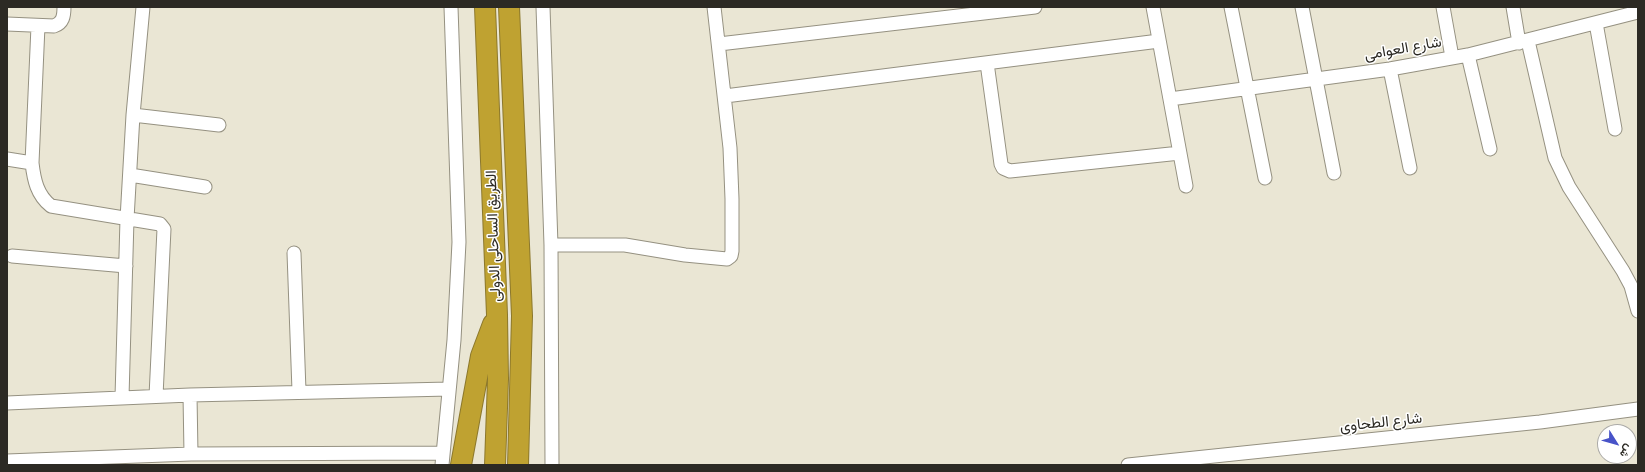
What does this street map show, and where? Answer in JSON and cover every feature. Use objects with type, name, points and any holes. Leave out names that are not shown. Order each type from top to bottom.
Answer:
[{"type":"highway","name":"الطريق الساحلى الدولى","points":[[485,7],[497,315],[498,379],[495,465]]},
{"type":"highway","name":"الطريق الساحلى الدولى","points":[[509,7],[522,316],[518,465]]},
{"type":"highway","points":[[461,465],[481,356],[497,315]]},
{"type":"street","points":[[7,24],[54,26],[59,24],[64,14],[64,7]]},
{"type":"street","points":[[122,397],[133,115],[143,7]]},
{"type":"street","points":[[7,461],[64,462],[191,454],[442,459],[454,340],[459,242],[451,7]]},
{"type":"street","points":[[543,7],[551,245],[552,465]]},
{"type":"street","points":[[551,245],[625,245],[704,258],[727,259],[731,256],[732,199],[730,148],[714,7]]},
{"type":"street","points":[[719,44],[1036,7]]},
{"type":"street","points":[[1153,7],[1186,186]]},
{"type":"street","points":[[1231,7],[1265,178]]},
{"type":"street","points":[[1302,7],[1334,173]]},
{"type":"street","points":[[1443,7],[1452,57]]},
{"type":"street","points":[[1513,7],[1557,163],[1569,187],[1623,271],[1631,286],[1637,305]]},
{"type":"street","name":"شارع العوامى","points":[[1170,99],[1390,69],[1468,55],[1638,12]]},
{"type":"street","points":[[1596,23],[1615,129]]},
{"type":"street","points":[[38,26],[32,163],[33,177],[37,189],[46,202],[51,206],[160,224],[164,229],[156,396]]},
{"type":"street","points":[[724,96],[1159,41]]},
{"type":"street","points":[[1468,55],[1490,149]]},
{"type":"street","points":[[987,63],[1001,164],[1006,170],[1010,171],[1180,153]]},
{"type":"street","points":[[1390,69],[1410,168]]},
{"type":"street","points":[[133,115],[219,125]]},
{"type":"street","points":[[7,159],[32,163]]},
{"type":"street","points":[[130,175],[205,187]]},
{"type":"street","points":[[294,254],[298,391]]},
{"type":"street","points":[[12,256],[126,266]]},
{"type":"street","points":[[7,402],[190,394],[449,389]]},
{"type":"street","points":[[190,394],[191,454]]},
{"type":"street","name":"شارع الطحاوى","points":[[1128,465],[1166,463],[1540,422],[1638,409]]}]
